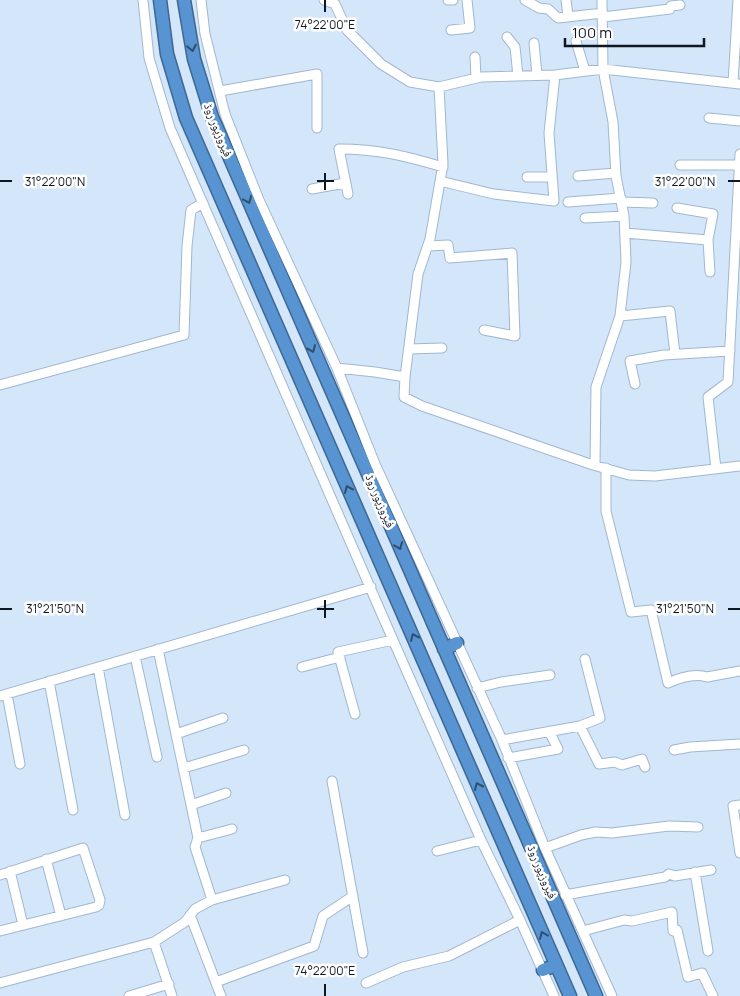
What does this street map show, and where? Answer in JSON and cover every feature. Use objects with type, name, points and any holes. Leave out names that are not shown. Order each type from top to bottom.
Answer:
[{"type":"highway","name":"فیروزپور روڈ","points":[[160,0],[167,54],[186,118],[570,996]]},
{"type":"highway","name":"فیروزپور روڈ","points":[[184,0],[194,59],[212,117],[274,248],[444,649],[596,996]]},
{"type":"highway","points":[[444,649],[457,643]]},
{"type":"highway","points":[[528,901],[550,892]]},
{"type":"highway","points":[[543,970],[556,964]]},
{"type":"street","points":[[143,0],[149,58],[170,128],[393,640],[554,996]]},
{"type":"street","points":[[201,0],[205,34],[225,114],[274,248],[337,368],[375,464],[502,740],[565,895],[612,996]]},
{"type":"street","points":[[324,0],[335,4],[347,30],[381,64],[410,82],[439,87],[476,78],[555,75],[603,69],[736,84],[738,0]]},
{"type":"street","points":[[448,0],[453,0]]},
{"type":"street","points":[[452,30],[470,28],[467,0]]},
{"type":"street","points":[[525,0],[539,8],[548,9],[558,18],[670,9],[670,6],[680,5]]},
{"type":"street","points":[[566,0],[568,16]]},
{"type":"street","points":[[595,465],[596,387],[620,316],[626,262],[624,216],[616,173],[613,122],[603,69],[602,0]]},
{"type":"street","points":[[507,37],[515,47],[518,76]]},
{"type":"street","points":[[576,41],[585,71]]},
{"type":"street","points":[[534,43],[537,75]]},
{"type":"street","points":[[475,57],[476,78]]},
{"type":"street","points":[[220,91],[317,74],[317,128]]},
{"type":"street","points":[[440,181],[494,194],[554,201],[549,133],[555,75]]},
{"type":"street","points":[[439,87],[443,167],[428,246],[418,274],[404,398],[422,406],[629,475],[655,476],[740,466]]},
{"type":"street","points":[[709,118],[740,121]]},
{"type":"street","points":[[348,194],[339,149],[366,149],[403,156],[443,167]]},
{"type":"street","points":[[716,469],[708,397],[728,382],[740,154]]},
{"type":"street","points":[[680,165],[739,165]]},
{"type":"street","points":[[578,176],[616,173]]},
{"type":"street","points":[[527,177],[552,177]]},
{"type":"street","points":[[312,189],[345,183]]},
{"type":"street","points":[[568,202],[621,200],[653,203]]},
{"type":"street","points":[[0,385],[184,335],[187,246],[191,210],[203,203]]},
{"type":"street","points":[[677,208],[714,214],[708,240],[710,272]]},
{"type":"street","points":[[585,218],[624,216]]},
{"type":"street","points":[[625,233],[708,240]]},
{"type":"street","points":[[428,246],[448,245],[450,258],[512,253],[515,336],[484,330]]},
{"type":"street","points":[[620,316],[670,311],[675,354]]},
{"type":"street","points":[[409,349],[442,348]]},
{"type":"street","points":[[635,384],[630,361],[675,354],[730,351]]},
{"type":"street","points":[[337,368],[405,376]]},
{"type":"street","points":[[606,468],[606,511],[631,612],[651,610],[668,683],[678,679],[707,677],[740,671]]},
{"type":"street","points":[[20,764],[4,695],[371,587]]},
{"type":"street","points":[[356,714],[338,652],[393,640]]},
{"type":"street","points":[[158,649],[192,804],[198,838],[195,847],[212,900]]},
{"type":"street","points":[[135,656],[157,757]]},
{"type":"street","points":[[302,667],[340,657]]},
{"type":"street","points":[[502,740],[580,726],[600,718],[585,659]]},
{"type":"street","points":[[98,667],[125,815]]},
{"type":"street","points":[[477,688],[501,682],[550,675]]},
{"type":"street","points":[[49,681],[73,810]]},
{"type":"street","points":[[176,734],[223,718]]},
{"type":"street","points":[[580,726],[599,764],[615,762],[622,765],[642,759],[645,767]]},
{"type":"street","points":[[508,758],[558,749],[549,731]]},
{"type":"street","points":[[674,750],[690,747],[740,744]]},
{"type":"street","points":[[184,768],[244,750]]},
{"type":"street","points":[[332,781],[363,953]]},
{"type":"street","points":[[192,804],[226,793]]},
{"type":"street","points":[[740,805],[733,806],[740,854]]},
{"type":"street","points":[[545,848],[581,835],[596,832],[612,833],[670,826],[698,827]]},
{"type":"street","points":[[198,838],[232,828]]},
{"type":"street","points":[[437,850],[482,840]]},
{"type":"street","points":[[0,875],[84,848],[100,900],[99,905],[96,907],[0,931]]},
{"type":"street","points":[[46,859],[61,916]]},
{"type":"street","points":[[565,895],[669,874],[675,876],[711,870]]},
{"type":"street","points":[[10,872],[23,925]]},
{"type":"street","points":[[695,872],[708,951]]},
{"type":"street","points":[[0,983],[154,942],[185,922],[195,909],[212,900],[285,880]]},
{"type":"street","points":[[216,982],[314,946],[323,916],[354,896]]},
{"type":"street","points":[[583,931],[624,920],[632,921],[672,912],[674,931],[677,930],[688,978],[702,974],[713,996]]},
{"type":"street","points":[[190,915],[221,996]]},
{"type":"street","points":[[366,983],[403,967],[448,956],[520,920]]},
{"type":"street","points":[[154,942],[172,996]]},
{"type":"street","points":[[129,996],[169,984]]}]
